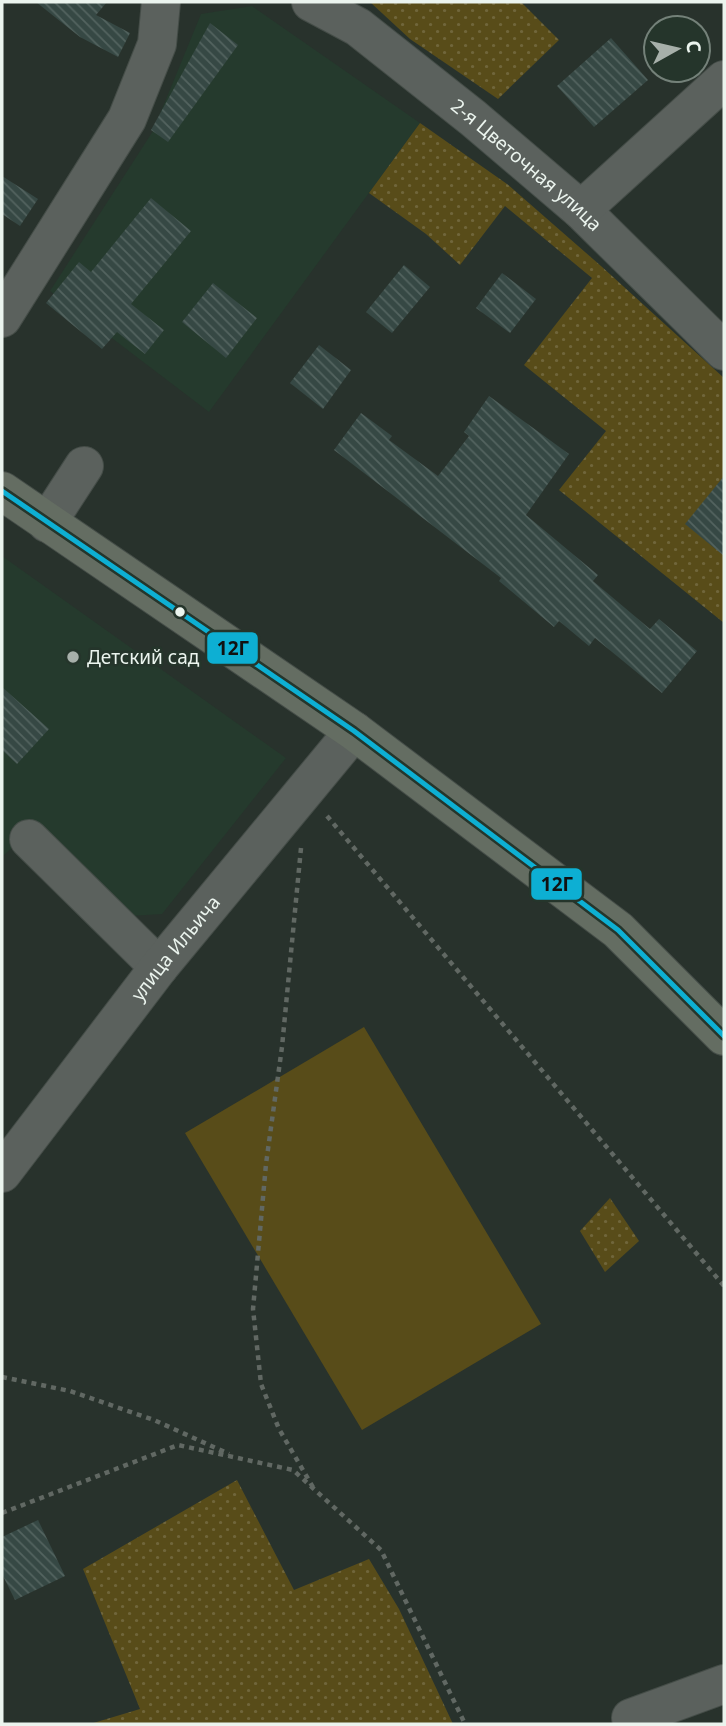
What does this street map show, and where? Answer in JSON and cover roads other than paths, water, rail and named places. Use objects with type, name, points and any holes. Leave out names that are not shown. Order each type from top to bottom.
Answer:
[{"type":"main road","points":[[2,491],[354,731],[618,930],[724,1036]]},
{"type":"street","points":[[2,318],[127,119],[157,44],[161,2]]},
{"type":"street","name":"2-я Цветочная улица","points":[[333,6],[581,210],[724,351]]},
{"type":"street","points":[[581,210],[724,80]]},
{"type":"street","points":[[47,523],[84,467]]},
{"type":"street","name":"улица Ильича","points":[[2,1173],[159,967],[354,731]]},
{"type":"street","points":[[29,839],[159,967]]},
{"type":"street","points":[[631,1718],[724,1684]]},
{"type":"place","name":"Детский сад","points":[[73,657]]}]
